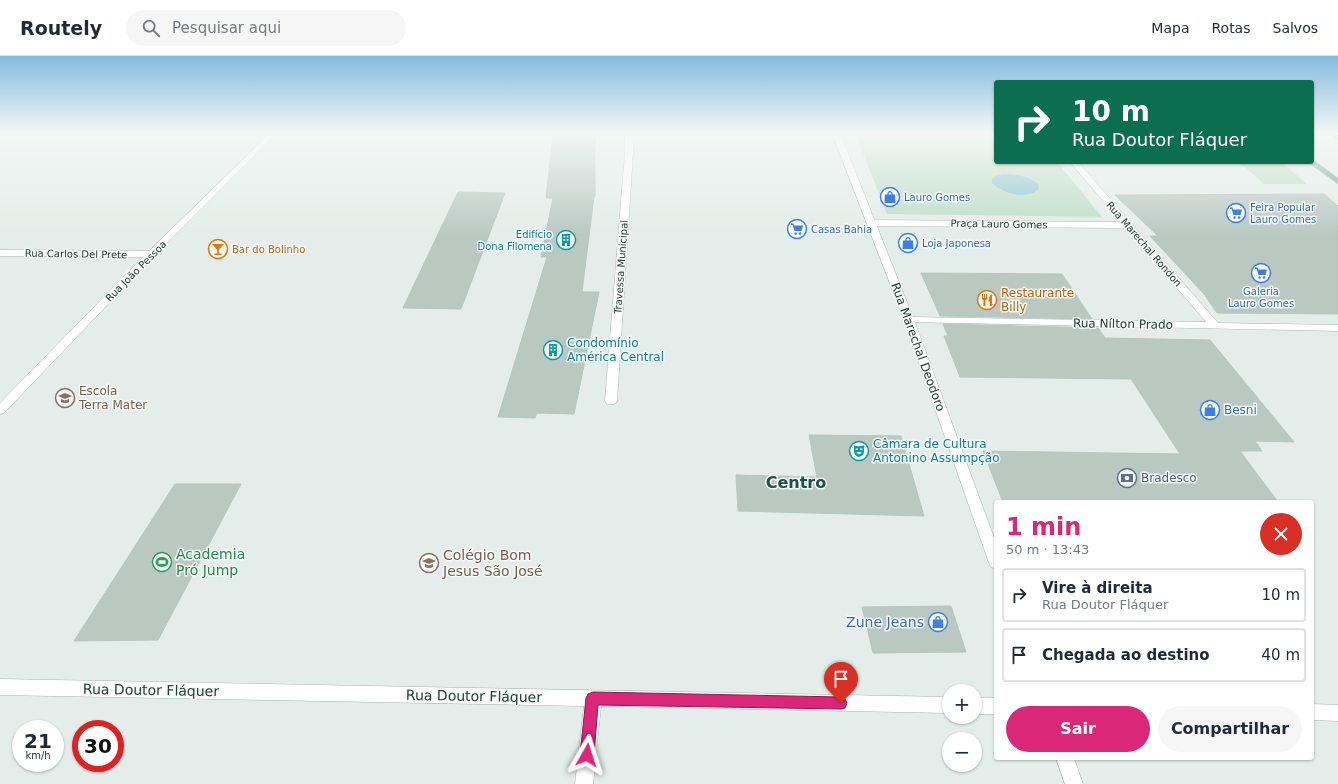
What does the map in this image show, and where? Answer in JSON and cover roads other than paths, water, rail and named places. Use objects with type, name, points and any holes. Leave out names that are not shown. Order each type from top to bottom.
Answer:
[{"type":"main road","points":[[1319,167],[1338,182]]},
{"type":"street","name":"Rua João Pessoa","points":[[0,410],[152,254],[240,167]]},
{"type":"street","name":"Travessa Municipal","points":[[611,401],[629,167]]},
{"type":"street","name":"Rua Marechal Deodoro","points":[[849,167],[909,320],[994,557]]},
{"type":"street","name":"Rua Marechal Rondon","points":[[1078,167],[1214,325]]},
{"type":"street","name":"Praça Lauro Gomes","points":[[871,223],[1127,225]]},
{"type":"street","name":"Rua Carlos Del Prete","points":[[0,253],[152,254]]},
{"type":"street","name":"Rua Nílton Prado","points":[[909,320],[1338,328]]},
{"type":"street","name":"Rua Doutor Fláquer","points":[[0,687],[942,705]]},
{"type":"street","points":[[584,784],[593,698]]},
{"type":"street","points":[[982,706],[994,706]]},
{"type":"street","points":[[1314,712],[1338,713]]},
{"type":"street","points":[[1066,760],[1074,784]]},
{"type":"water","points":[[1004,174],[1026,177],[1038,184],[1039,189],[1022,195],[1009,193],[1002,190],[992,183],[992,179],[996,176]]},
{"type":"place","name":"Lauro Gomes","points":[[890,197]]},
{"type":"place","name":"Feira Popular Lauro Gomes","points":[[1236,213]]},
{"type":"place","name":"Casas Bahia","points":[[797,229]]},
{"type":"place","name":"Edifício Dona Filomena","points":[[566,240]]},
{"type":"place","name":"Loja Japonesa","points":[[908,243]]},
{"type":"place","name":"Bar do Bolinho","points":[[218,249]]},
{"type":"place","name":"Galeria Lauro Gomes","points":[[1261,273]]},
{"type":"place","name":"Restaurante Billy","points":[[987,300]]},
{"type":"place","name":"Condomínio América Central","points":[[553,350]]},
{"type":"place","name":"Escola Terra Mater","points":[[65,398]]},
{"type":"place","name":"Besni","points":[[1210,410]]},
{"type":"place","name":"Câmara de Cultura Antonino Assumpção","points":[[859,451]]},
{"type":"place","name":"Bradesco","points":[[1127,478]]},
{"type":"place","name":"Academia Pró Jump","points":[[162,562]]},
{"type":"place","name":"Colégio Bom Jesus São José","points":[[429,563]]},
{"type":"place","name":"Zune Jeans","points":[[938,622]]},
{"type":"district","name":"Centro","points":[[796,482]]}]
